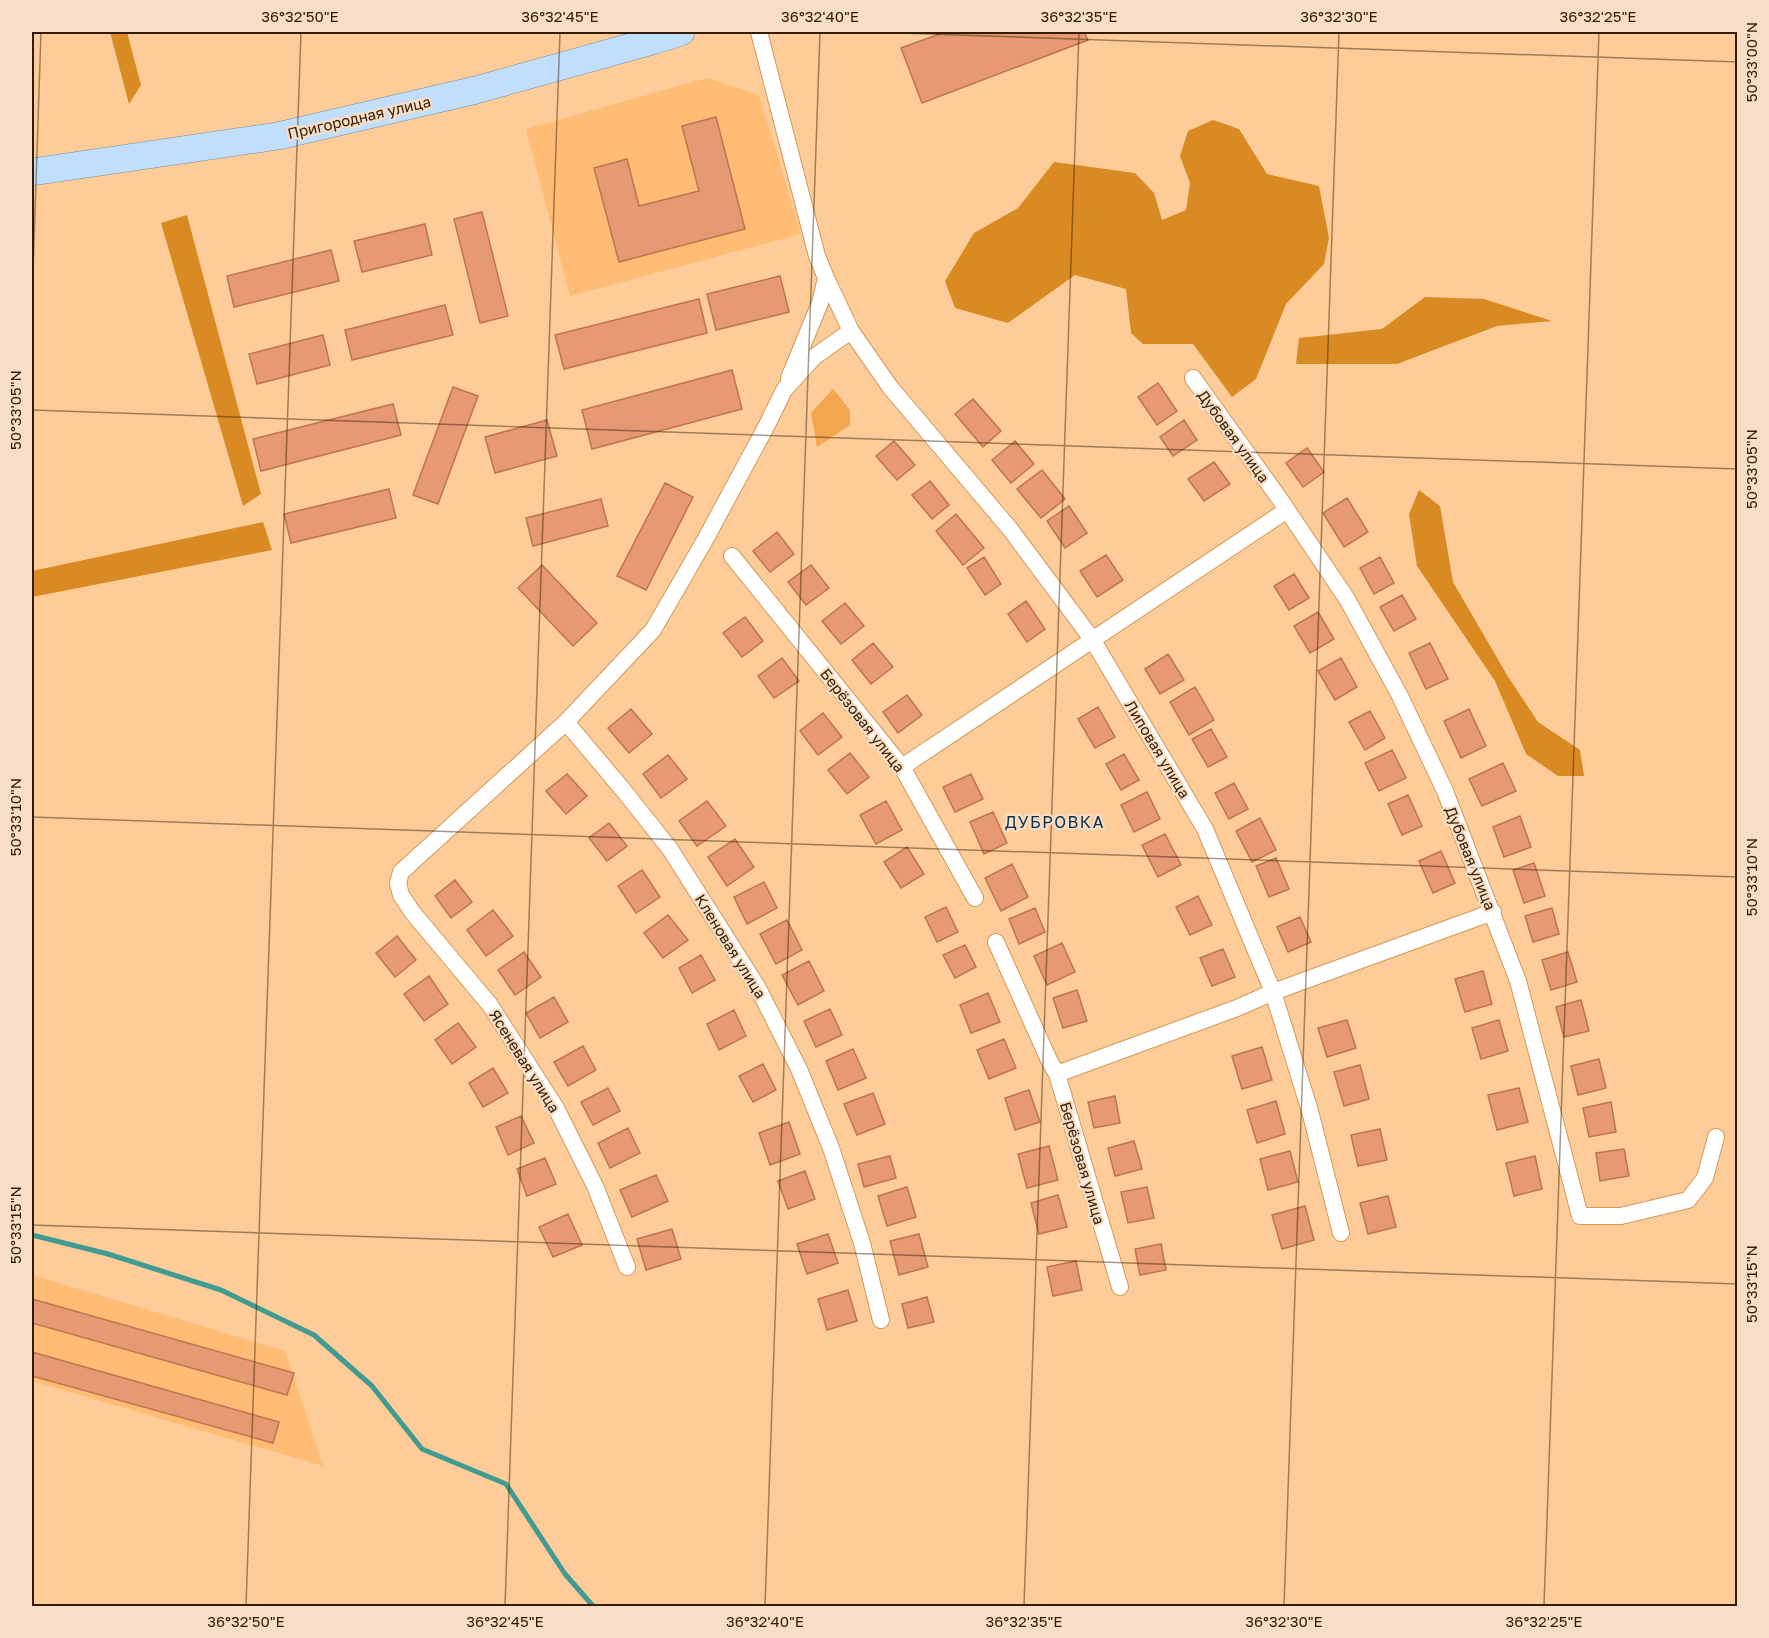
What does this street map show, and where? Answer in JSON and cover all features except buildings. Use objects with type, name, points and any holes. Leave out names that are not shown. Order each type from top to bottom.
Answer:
[{"type":"main road","name":"Пригородная улица","points":[[32,172],[278,136],[477,90],[681,32]]},
{"type":"street","name":"Липовая улица","points":[[759,32],[817,256],[851,331],[890,387],[1010,529],[1092,639],[1205,829],[1273,992],[1310,1111],[1341,1233]]},
{"type":"street","points":[[566,722],[653,630],[767,425],[820,303],[826,278]]},
{"type":"street","points":[[784,390],[814,357],[851,331]]},
{"type":"street","name":"Дубовая улица","points":[[1193,378],[1347,598],[1401,696],[1445,791],[1518,981],[1580,1216],[1621,1216],[1688,1200],[1705,1178],[1716,1137]]},
{"type":"street","points":[[902,767],[1287,510]]},
{"type":"street","name":"Берёзовая улица","points":[[732,556],[902,767],[975,898]]},
{"type":"street","name":"Ясеневая улица","points":[[566,722],[401,872],[398,883],[401,895],[413,913],[490,1005],[556,1108],[595,1186],[627,1267]]},
{"type":"street","name":"Кленовая улица","points":[[566,722],[670,849],[758,988],[799,1069],[831,1148],[862,1243],[881,1320]]},
{"type":"street","points":[[1057,1074],[1493,912]]},
{"type":"street","name":"Берёзовая улица","points":[[996,942],[1057,1074],[1120,1287]]},
{"type":"shaded area","points":[[110,32],[127,32],[141,85],[129,104]]},
{"type":"shaded area","points":[[707,78],[759,95],[801,234],[570,296],[526,129]]},
{"type":"shaded area","points":[[1213,120],[1239,129],[1267,174],[1319,186],[1329,238],[1324,264],[1286,304],[1256,379],[1232,397],[1193,344],[1143,344],[1131,333],[1126,289],[1075,275],[1008,323],[955,308],[945,281],[974,233],[1018,208],[1054,162],[1135,173],[1154,193],[1162,220],[1186,210],[1190,183],[1180,156],[1188,131]]},
{"type":"shaded area","points":[[187,215],[261,494],[243,506],[161,223]]},
{"type":"shaded area","points":[[1425,297],[1484,299],[1552,321],[1497,326],[1397,364],[1296,364],[1299,338],[1382,329]]},
{"type":"shaded area","points":[[833,389],[850,410],[850,425],[817,447],[811,413]]},
{"type":"shaded area","points":[[1419,490],[1440,506],[1453,582],[1507,675],[1538,722],[1580,750],[1584,776],[1558,776],[1526,754],[1495,681],[1417,566],[1409,514]]},
{"type":"shaded area","points":[[263,522],[272,550],[32,597],[32,571]]},
{"type":"shaded area","points":[[32,1275],[285,1351],[323,1466],[32,1381]]},
{"type":"waterway","points":[[32,1235],[108,1254],[221,1290],[314,1335],[372,1386],[422,1449],[506,1484],[565,1574],[593,1606]]},
{"type":"district","name":"ДУБРОВКА","points":[[1055,822]]}]
